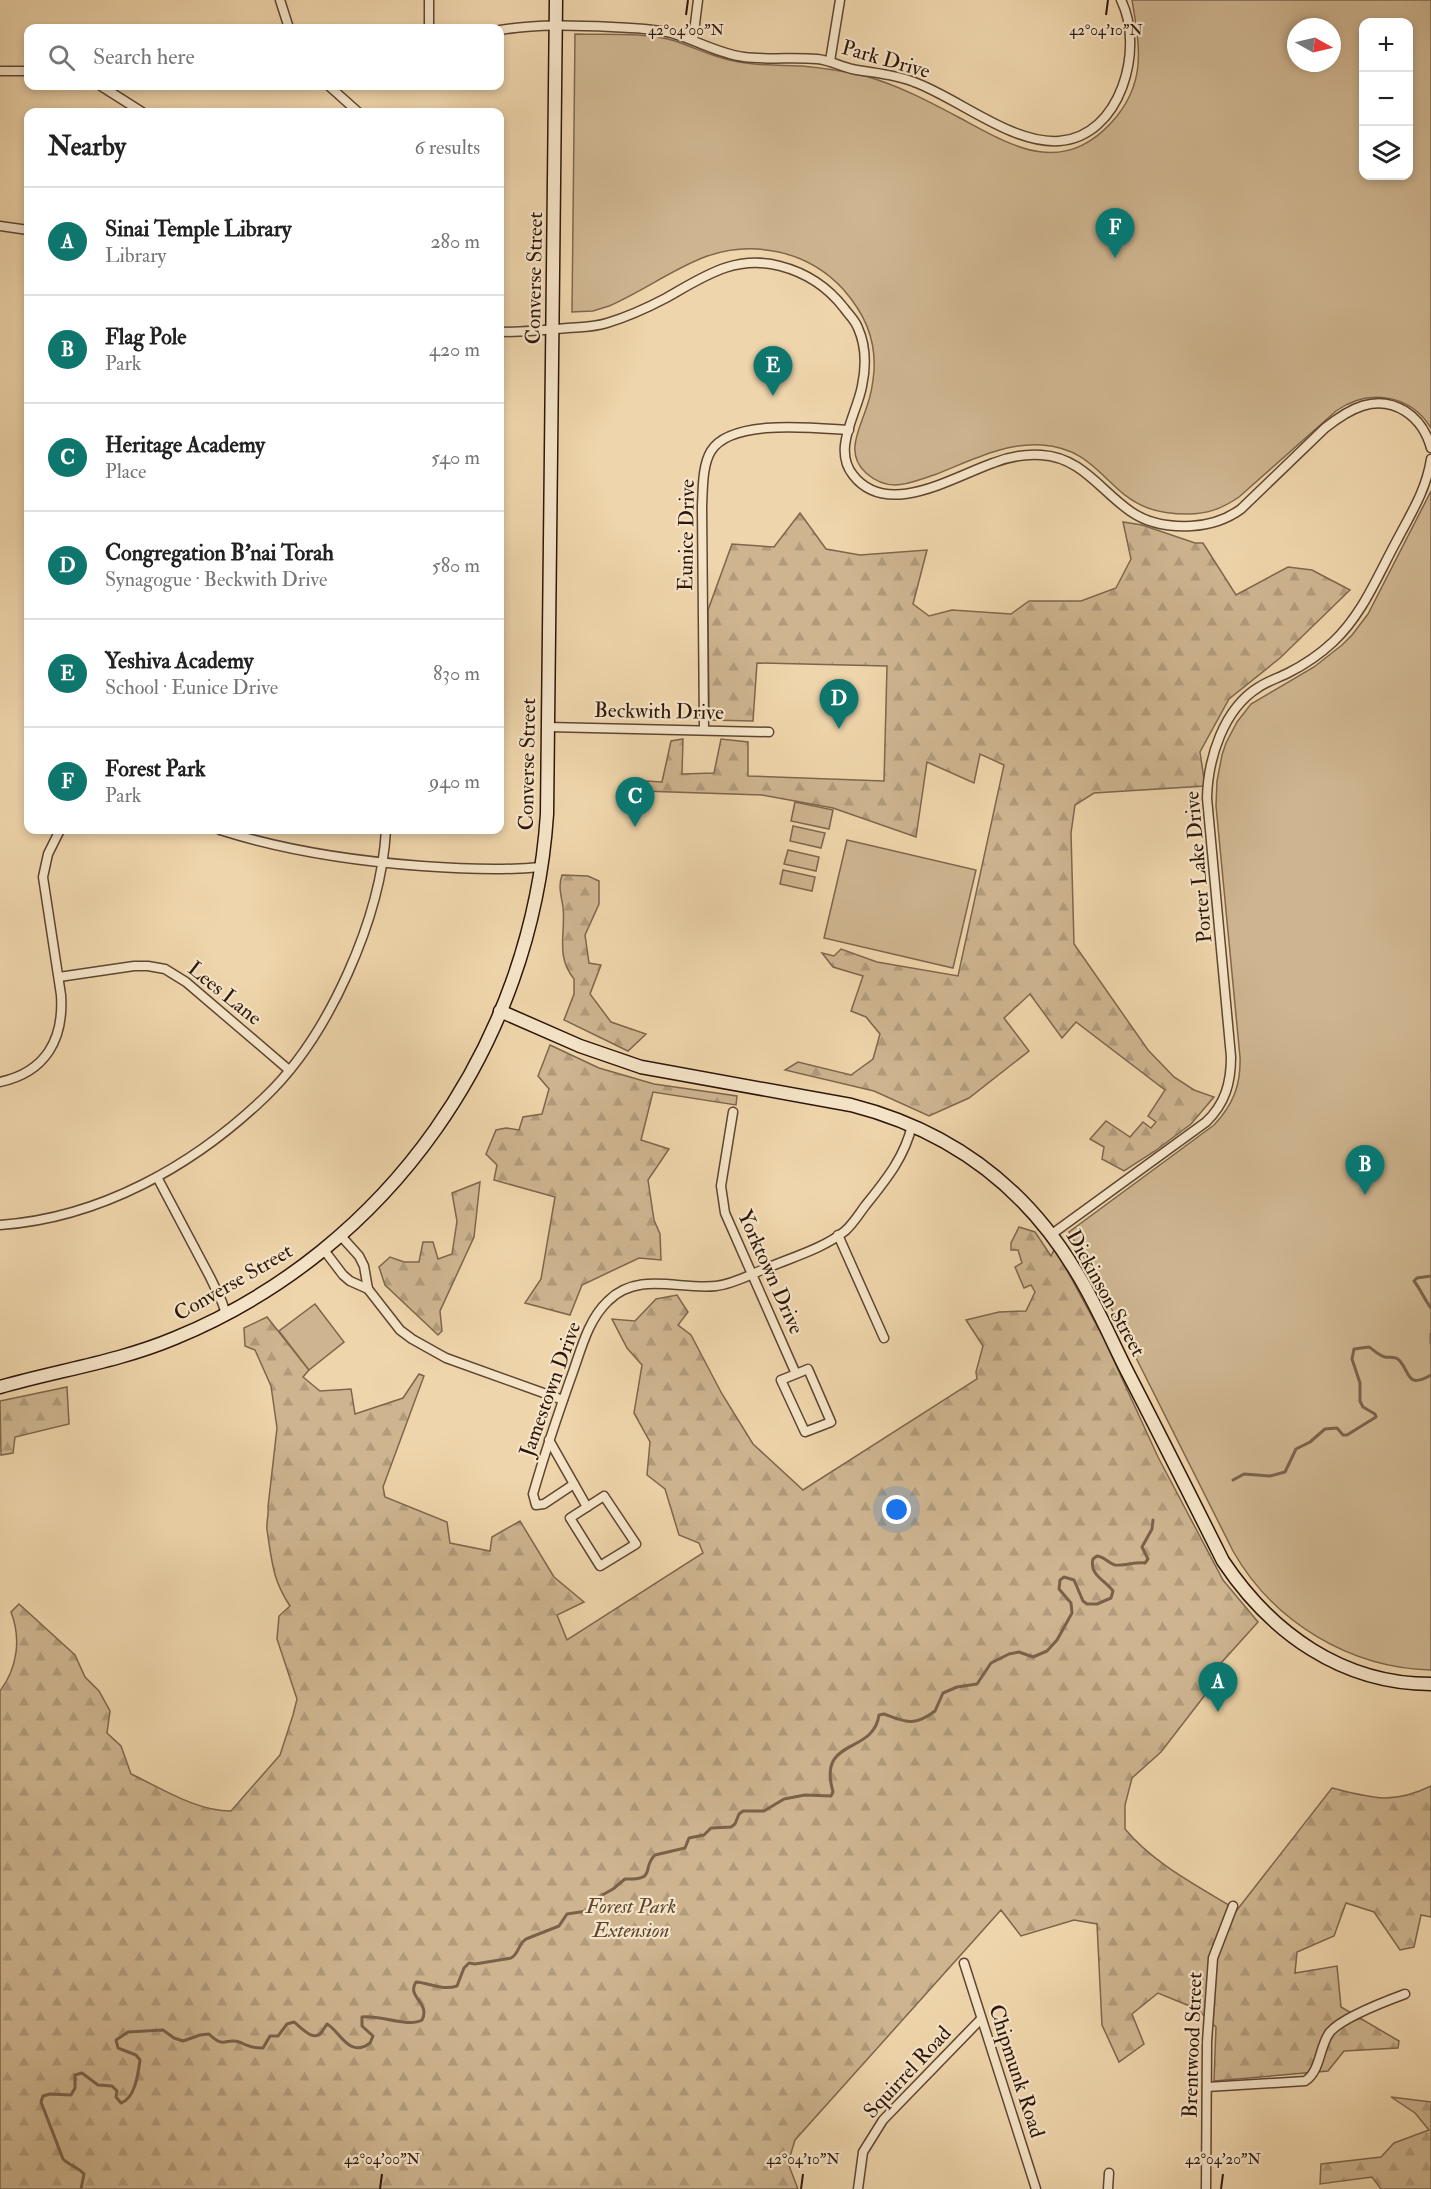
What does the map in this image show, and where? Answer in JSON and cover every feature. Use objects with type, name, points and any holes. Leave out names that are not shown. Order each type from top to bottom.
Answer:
[{"type":"main road","name":"Converse Street","points":[[0,1387],[120,1358],[176,1338],[226,1314],[289,1276],[324,1250],[393,1184],[436,1131],[471,1074],[510,987],[523,945],[541,867],[547,814],[556,0]]},
{"type":"main road","name":"Dickinson Street","points":[[500,1011],[580,1047],[632,1065],[851,1105],[912,1125],[949,1142],[984,1167],[1026,1203],[1052,1234],[1089,1294],[1223,1562],[1248,1596],[1284,1631],[1326,1658],[1375,1676],[1404,1682],[1431,1684]]},
{"type":"street","points":[[280,0],[288,24]]},
{"type":"street","points":[[429,0],[429,24]]},
{"type":"street","points":[[693,40],[698,0]]},
{"type":"street","points":[[830,61],[840,0]]},
{"type":"street","name":"Park Drive","points":[[504,29],[533,25],[647,29],[672,33],[741,56],[830,61],[846,67],[913,81],[1025,137],[1041,141],[1068,140],[1083,134],[1099,122],[1122,88],[1130,61],[1131,44],[1129,21],[1121,0]]},
{"type":"street","points":[[0,71],[24,71]]},
{"type":"street","points":[[107,90],[136,108]]},
{"type":"street","points":[[333,90],[354,108]]},
{"type":"street","points":[[0,226],[24,229]]},
{"type":"street","points":[[504,332],[596,326],[619,320],[657,303],[706,274],[730,266],[763,263],[783,266],[804,274],[826,288],[857,326],[864,354],[864,375],[844,449],[847,465],[859,482],[880,494],[902,494],[920,490],[1012,457],[1053,456],[1071,462],[1083,470],[1115,500],[1137,516],[1151,522],[1177,527],[1205,525],[1234,515],[1325,428],[1338,417],[1358,407],[1380,402],[1403,409],[1421,425],[1431,448]]},
{"type":"street","name":"Eunice Drive","points":[[704,730],[702,506],[705,472],[711,452],[716,445],[731,434],[750,429],[849,430]]},
{"type":"street","name":"Porter Lake Drive","points":[[1052,1234],[1206,1122],[1222,1103],[1231,1077],[1232,1057],[1208,798],[1208,778],[1216,747],[1231,717],[1250,693],[1313,658],[1347,627],[1373,586],[1414,511],[1427,479],[1431,459]]},
{"type":"street","name":"Beckwith Drive","points":[[549,727],[769,732]]},
{"type":"street","points":[[0,1082],[33,1068],[50,1051],[62,1018],[59,977],[43,877],[48,854],[58,834]]},
{"type":"street","points":[[242,834],[300,850],[382,864],[471,869],[541,867]]},
{"type":"street","points":[[0,1225],[73,1211],[126,1192],[157,1177],[195,1154],[266,1096],[289,1070],[317,1029],[350,969],[368,921],[382,864],[386,834]]},
{"type":"street","name":"Lees Lane","points":[[59,977],[134,966],[165,969],[186,982],[289,1070]]},
{"type":"street","name":"Yorktown Drive","points":[[733,1112],[721,1197],[725,1213],[796,1374]]},
{"type":"street","name":"Jamestown Drive","points":[[574,1484],[544,1504],[536,1505],[533,1494],[549,1440],[590,1325],[604,1305],[615,1294],[650,1283],[720,1286],[810,1250],[838,1235],[850,1226],[896,1166],[909,1140],[912,1125]]},
{"type":"street","points":[[157,1177],[214,1285],[226,1314]]},
{"type":"street","points":[[838,1235],[884,1338]]},
{"type":"street","points":[[341,1236],[359,1256],[364,1266],[368,1289]]},
{"type":"street","points":[[324,1250],[343,1275],[350,1281],[368,1289],[400,1330],[431,1352],[563,1400]]},
{"type":"street","points":[[808,1369],[831,1422],[805,1432],[781,1380],[796,1374],[808,1369]]},
{"type":"street","points":[[549,1440],[587,1507]]},
{"type":"street","points":[[604,1496],[636,1544],[600,1566],[570,1518],[587,1507],[604,1496]]},
{"type":"street","name":"Brentwood Street","points":[[1206,2189],[1207,2042],[1213,1958],[1233,1906]]},
{"type":"street","name":"Chipmunk Road","points":[[964,1963],[1036,2189]]},
{"type":"street","points":[[1207,2087],[1305,2081],[1313,2073],[1326,2040],[1333,2030],[1347,2020],[1405,1994]]},
{"type":"street","name":"Squirrel Road","points":[[858,2189],[863,2152],[884,2121],[981,2019]]},
{"type":"street","points":[[1108,2189],[1109,2173]]},
{"type":"green space","points":[[1132,0],[1431,0],[1431,428],[1412,408],[1400,402],[1375,397],[1361,399],[1336,411],[1239,497],[1215,510],[1195,514],[1168,513],[1148,508],[1121,492],[1089,462],[1076,454],[1061,448],[1042,445],[1001,450],[914,482],[891,485],[869,476],[859,465],[856,457],[856,441],[870,398],[874,371],[871,337],[863,317],[843,289],[813,265],[795,257],[759,249],[721,252],[690,263],[609,306],[593,311],[572,312],[575,34],[651,36],[675,41],[731,61],[802,66],[865,76],[914,94],[1017,146],[1055,153],[1074,149],[1092,139],[1111,123],[1123,108],[1136,80],[1137,34]]},
{"type":"green space","points":[[1431,491],[1431,1670],[1372,1661],[1343,1650],[1292,1619],[1269,1599],[1233,1551],[1097,1280],[1069,1232],[1214,1125],[1235,1094],[1240,1057],[1216,806],[1217,781],[1222,755],[1237,722],[1251,704],[1314,667],[1352,635],[1368,614]]},
{"type":"green space","points":[[800,513],[826,549],[860,555],[927,550],[913,604],[929,616],[952,610],[1011,614],[1029,601],[1081,601],[1116,588],[1131,559],[1123,522],[1142,525],[1195,543],[1203,543],[1236,595],[1288,567],[1312,570],[1350,590],[1280,658],[1229,699],[1200,752],[1205,786],[1094,793],[1075,805],[1071,833],[1074,944],[1148,1050],[1174,1077],[1194,1090],[1214,1097],[1191,1124],[1124,1171],[1102,1159],[1104,1147],[1090,1139],[1106,1121],[1130,1137],[1143,1122],[1151,1128],[1156,1122],[1148,1116],[1165,1090],[1076,1022],[1062,1038],[1030,994],[1004,1018],[1029,1051],[969,1098],[929,1116],[874,1091],[785,1070],[798,1062],[851,1075],[873,1059],[880,1034],[866,1017],[851,1011],[863,976],[833,967],[822,953],[834,956],[841,949],[877,962],[958,976],[1004,765],[980,754],[974,783],[927,762],[916,837],[833,808],[762,795],[642,791],[646,781],[662,782],[671,741],[683,739],[682,774],[714,773],[721,739],[748,742],[748,776],[884,781],[887,666],[757,663],[753,721],[709,720],[708,610],[732,544],[774,547]]},
{"type":"green space","points":[[795,802],[833,810],[829,829],[791,821]]},
{"type":"green space","points":[[793,826],[825,833],[821,848],[790,841]]},
{"type":"green space","points":[[847,840],[976,870],[953,968],[824,938]]},
{"type":"green space","points":[[788,850],[819,857],[816,871],[784,864]]},
{"type":"green space","points":[[783,870],[815,877],[812,891],[780,884]]},
{"type":"green space","points":[[562,875],[588,876],[599,881],[599,904],[585,935],[589,963],[601,965],[590,994],[611,1022],[646,1034],[628,1051],[564,1020],[574,994],[574,979],[568,970],[563,953],[564,917],[560,887]]},
{"type":"green space","points":[[550,1045],[599,1068],[654,1084],[737,1096],[736,1105],[653,1092],[641,1140],[669,1149],[648,1180],[654,1220],[660,1234],[661,1260],[639,1258],[582,1285],[570,1315],[525,1303],[541,1279],[555,1197],[494,1180],[497,1165],[486,1154],[496,1130],[506,1128],[519,1130],[523,1117],[542,1114],[549,1089],[538,1076]]},
{"type":"green space","points":[[480,1182],[474,1237],[440,1311],[442,1331],[438,1335],[385,1285],[379,1267],[390,1257],[404,1262],[419,1262],[423,1242],[433,1242],[438,1259],[452,1254],[457,1221],[452,1193]]},
{"type":"green space","name":"Forest Park Extension","points":[[1019,1227],[1035,1232],[1051,1256],[1055,1248],[1103,1337],[1158,1457],[1223,1580],[1258,1622],[1213,1672],[1215,1682],[1161,1752],[1132,1778],[1125,1805],[1125,1829],[1163,1864],[1237,1910],[1332,1788],[1370,1797],[1393,1798],[1431,1786],[1431,1917],[1421,1915],[1414,1947],[1400,1950],[1374,1912],[1346,1903],[1334,1936],[1297,1952],[1295,1973],[1337,1966],[1341,2007],[1399,2041],[1398,2048],[1344,2051],[1328,2071],[1214,2081],[1216,2027],[1197,2009],[1158,1993],[1132,2014],[1144,2044],[1119,2062],[1102,2025],[1097,1924],[1074,1920],[1021,1936],[1001,1910],[795,2140],[788,2163],[798,2189],[0,2189],[0,1691],[11,1672],[16,1652],[16,1632],[11,1612],[19,1604],[75,1655],[85,1677],[99,1691],[110,1711],[107,1733],[121,1746],[131,1774],[192,1803],[231,1811],[280,1755],[293,1715],[297,1699],[277,1639],[279,1616],[290,1606],[276,1578],[267,1527],[277,1428],[271,1386],[255,1350],[245,1346],[244,1328],[267,1317],[309,1370],[303,1377],[320,1391],[351,1389],[355,1414],[403,1398],[419,1374],[424,1376],[383,1487],[385,1497],[447,1522],[450,1543],[490,1551],[492,1537],[520,1521],[554,1577],[584,1602],[557,1615],[567,1640],[703,1553],[699,1543],[679,1535],[665,1489],[647,1475],[650,1442],[634,1413],[642,1365],[627,1348],[612,1319],[635,1321],[656,1299],[677,1295],[688,1312],[678,1325],[691,1335],[722,1394],[753,1444],[803,1490],[977,1379],[976,1372],[983,1346],[966,1320],[999,1312],[1026,1311],[1035,1292],[1031,1285],[1024,1288],[1015,1267],[1022,1263],[1018,1250],[1011,1250],[1011,1243]]},
{"type":"green space","points":[[315,1304],[344,1342],[309,1370],[279,1331]]},
{"type":"green space","points":[[67,1387],[69,1424],[15,1437],[13,1453],[1,1455],[0,1401]]},
{"type":"green space","points":[[1391,2097],[1431,2102],[1431,2189],[1381,2189],[1372,2177],[1320,2184],[1321,2164],[1381,2157],[1394,2143],[1429,2130],[1415,2113]]},
{"type":"waterway","points":[[1431,1276],[1417,1278],[1414,1281],[1431,1308]]},
{"type":"waterway","points":[[1431,1334],[1431,1343]]},
{"type":"waterway","points":[[1233,1480],[1244,1474],[1270,1476],[1285,1472],[1296,1449],[1310,1442],[1325,1429],[1337,1428],[1343,1435],[1347,1435],[1376,1417],[1363,1407],[1360,1401],[1360,1383],[1352,1359],[1354,1349],[1369,1347],[1378,1354],[1397,1359],[1413,1380],[1431,1375]]},
{"type":"waterway","points":[[81,2189],[84,2174],[63,2159],[41,2102],[43,2096],[50,2094],[71,2095],[75,2088],[75,2075],[82,2073],[98,2085],[112,2086],[117,2091],[116,2097],[121,2103],[126,2100],[133,2091],[140,2060],[136,2055],[118,2048],[116,2040],[128,2032],[163,2030],[183,2041],[209,2034],[222,2042],[235,2041],[263,2048],[270,2036],[278,2036],[287,2024],[294,2022],[314,2036],[321,2033],[327,2024],[356,2048],[370,2043],[373,2036],[362,2026],[362,2017],[401,2022],[422,2020],[423,2009],[414,1992],[416,1982],[441,1987],[457,1986],[464,1968],[469,1963],[511,1958],[526,1939],[559,1926],[567,1914],[587,1911],[595,1899],[625,1879],[642,1878],[655,1855],[685,1848],[689,1838],[704,1835],[711,1828],[731,1827],[743,1811],[764,1811],[784,1799],[805,1795],[831,1796],[833,1792],[830,1774],[833,1762],[839,1754],[867,1736],[875,1728],[879,1715],[884,1714],[910,1722],[921,1719],[935,1711],[943,1693],[957,1687],[977,1684],[991,1663],[1009,1654],[1019,1652],[1033,1657],[1047,1651],[1057,1640],[1072,1613],[1071,1603],[1059,1589],[1060,1580],[1064,1577],[1074,1580],[1083,1601],[1087,1604],[1097,1604],[1111,1598],[1113,1591],[1095,1573],[1092,1565],[1093,1559],[1097,1556],[1115,1565],[1145,1563],[1148,1559],[1142,1547],[1152,1529],[1153,1520]]},
{"type":"place","name":"Forest Park","points":[[1115,258]]},
{"type":"place","name":"Yeshiva Academy","points":[[773,396]]},
{"type":"place","name":"Congregation B'nai Torah","points":[[839,729]]},
{"type":"place","name":"Heritage Academy","points":[[635,827]]},
{"type":"place","name":"Flag Pole","points":[[1365,1195]]},
{"type":"place","name":"Sinai Temple Library","points":[[1218,1712]]}]
